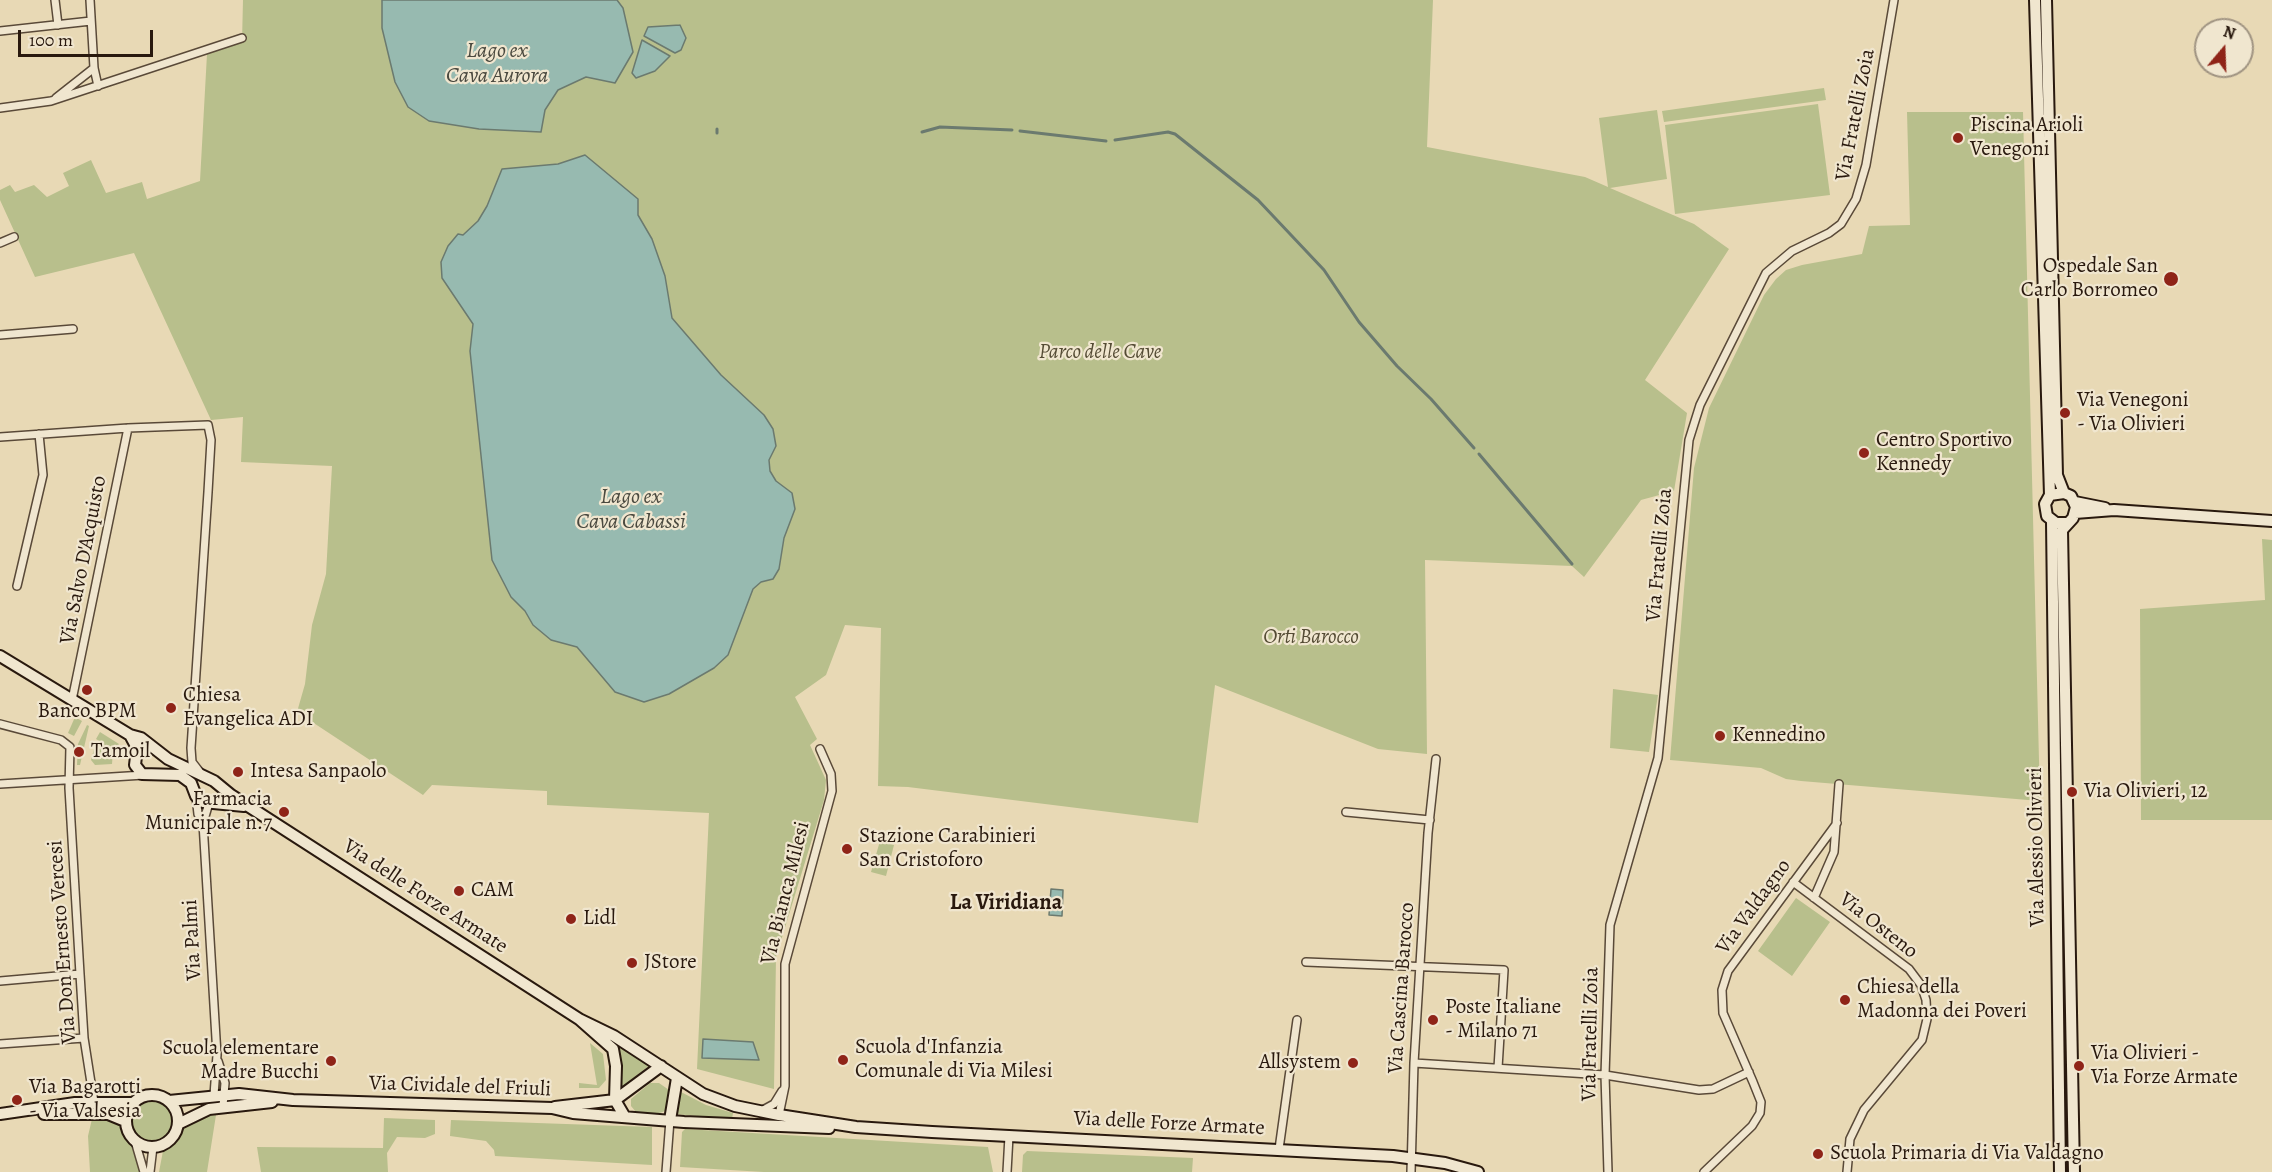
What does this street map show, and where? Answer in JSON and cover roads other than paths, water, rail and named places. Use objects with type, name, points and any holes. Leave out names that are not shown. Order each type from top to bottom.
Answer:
[{"type":"street","points":[[55,0],[58,25]]},
{"type":"street","points":[[90,0],[94,68],[98,86]]},
{"type":"street","name":"Via Fratelli Zoia","points":[[1608,1172],[1605,1075],[1610,925],[1658,758],[1689,440],[1700,405],[1766,273],[1792,251],[1829,233],[1841,224],[1856,199],[1866,165],[1894,0]]},
{"type":"street","points":[[2036,0],[2050,495],[2064,493]]},
{"type":"street","points":[[2046,0],[2057,475],[2064,493],[2075,502],[2114,510],[2272,521]]},
{"type":"street","points":[[0,31],[91,21]]},
{"type":"street","points":[[0,108],[51,101],[242,38]]},
{"type":"street","points":[[51,101],[94,68]]},
{"type":"street","points":[[0,243],[14,237]]},
{"type":"street","points":[[0,335],[73,329]]},
{"type":"street","points":[[0,437],[208,425],[211,440],[191,758],[210,780],[218,795],[210,802]]},
{"type":"street","name":"Via Salvo D'Acquisto","points":[[72,700],[128,428]]},
{"type":"street","points":[[17,586],[43,475],[39,434]]},
{"type":"street","name":"Via Alessio Olivieri","points":[[2050,495],[2046,502],[2045,512],[2052,522],[2060,1172]]},
{"type":"street","points":[[2052,522],[2066,523],[2075,513],[2075,502]]},
{"type":"street","points":[[2075,513],[2114,510]]},
{"type":"street","name":"Via Alessio Olivieri","points":[[2066,523],[2062,530],[2074,1172]]},
{"type":"street","name":"Via delle Forze Armate","points":[[0,656],[130,735],[210,780],[579,1019],[614,1036],[677,1078],[718,1101],[760,1112],[856,1126]]},
{"type":"street","name":"Via Don Ernesto Vercesi","points":[[0,724],[68,744],[84,1038],[94,1102]]},
{"type":"street","points":[[121,777],[135,760],[145,748],[158,751],[163,767],[149,775],[137,768],[135,760],[137,748],[130,735]]},
{"type":"street","name":"Via Bianca Milesi","points":[[778,1115],[785,1086],[785,964],[832,791],[831,774],[820,749]]},
{"type":"street","points":[[176,762],[191,758]]},
{"type":"street","name":"Via Cascina Barocco","points":[[1411,1172],[1414,1063],[1436,759]]},
{"type":"street","name":"Via delle Forze Armate","points":[[0,784],[180,775],[191,783],[195,794],[202,802],[250,807]]},
{"type":"street","points":[[195,794],[200,781],[210,780]]},
{"type":"street","points":[[1837,823],[1839,784]]},
{"type":"street","name":"Via Palmi","points":[[195,794],[198,814],[203,823]]},
{"type":"street","name":"Via Palmi","points":[[210,802],[203,823],[217,1055],[214,1095]]},
{"type":"street","points":[[1346,812],[1430,820]]},
{"type":"street","name":"Via Valdagno","points":[[1704,1172],[1752,1126],[1760,1113],[1761,1102],[1723,1013],[1724,980],[1733,962],[1837,823]]},
{"type":"street","name":"Via Osteno","points":[[1814,898],[1834,852],[1837,823]]},
{"type":"street","points":[[1822,845],[1834,852]]},
{"type":"street","name":"Via Osteno","points":[[1793,882],[1909,969],[1921,985],[1928,1008],[1922,1040],[1875,1093],[1855,1128],[1847,1150],[1847,1172]]},
{"type":"street","points":[[1306,962],[1408,968],[1421,966],[1504,970],[1498,1068]]},
{"type":"street","points":[[0,981],[80,974]]},
{"type":"street","name":"Via delle Forze Armate","points":[[579,1019],[613,1049],[616,1066],[615,1100]]},
{"type":"street","points":[[1279,1149],[1297,1020]]},
{"type":"street","points":[[0,1044],[84,1038]]},
{"type":"street","name":"Via Palmi","points":[[217,1055],[226,1094],[223,1106]]},
{"type":"street","points":[[1414,1063],[1605,1075],[1705,1090],[1749,1072]]},
{"type":"street","points":[[552,1108],[615,1100],[660,1066]]},
{"type":"street","points":[[666,1172],[670,1120],[677,1078]]},
{"type":"street","points":[[760,1112],[774,1104],[785,1086]]},
{"type":"street","points":[[0,1114],[94,1102],[132,1102],[140,1097],[153,1094],[169,1101],[177,1113],[178,1124],[171,1139],[153,1147],[135,1141]]},
{"type":"street","name":"Via Cividale del Friuli","points":[[169,1101],[226,1094],[293,1100],[552,1108],[573,1113],[625,1117]]},
{"type":"street","name":"Via Cividale del Friuli","points":[[178,1124],[194,1114],[223,1106],[293,1100]]},
{"type":"street","points":[[615,1100],[625,1117]]},
{"type":"street","points":[[132,1102],[125,1121],[135,1141],[144,1172]]},
{"type":"street","points":[[26,1112],[76,1116],[108,1114],[125,1121]]},
{"type":"street","points":[[738,1125],[752,1120],[769,1120],[778,1115]]},
{"type":"street","name":"Via delle Forze Armate","points":[[625,1117],[738,1125],[856,1126],[1279,1149],[1410,1158],[1478,1172]]},
{"type":"street","points":[[1007,1172],[1009,1136]]},
{"type":"street","points":[[150,1172],[153,1147]]},
{"type":"water","name":"Lago ex Cava Aurora","points":[[382,0],[617,0],[623,8],[633,52],[615,83],[586,77],[558,90],[545,110],[541,132],[479,129],[429,121],[408,107],[395,82],[382,28]]},
{"type":"water","points":[[680,25],[686,38],[681,50],[675,53],[644,36],[648,27]]},
{"type":"water","points":[[642,40],[670,56],[655,71],[636,78],[632,73]]},
{"type":"water","name":"Lago ex Cava Cabassi","points":[[585,155],[638,199],[638,215],[652,239],[665,276],[672,318],[721,375],[764,415],[773,429],[776,446],[769,460],[770,471],[776,481],[792,493],[795,509],[784,538],[779,569],[773,579],[761,582],[753,589],[728,655],[714,668],[669,694],[644,702],[615,692],[577,647],[551,640],[533,625],[525,611],[511,597],[492,560],[470,351],[473,324],[442,278],[441,262],[448,246],[458,234],[463,235],[478,221],[487,206],[502,169],[558,164]]},
{"type":"water","points":[[1051,889],[1063,890],[1062,916],[1049,915]]},
{"type":"water","points":[[703,1039],[753,1042],[759,1060],[702,1058]]},
{"type":"waterway","points":[[922,132],[940,127],[1012,130]]},
{"type":"waterway","points":[[1020,131],[1106,141]]},
{"type":"waterway","points":[[1115,140],[1168,132],[1175,134],[1258,200],[1324,270],[1359,322],[1397,366],[1431,399],[1474,448]]},
{"type":"waterway","points":[[1479,454],[1572,564]]},
{"type":"place","name":"Piscina Arioli Venegoni","points":[[1958,138]]},
{"type":"place","name":"Ospedale San Carlo Borromeo","points":[[2171,279]]},
{"type":"place","name":"Via Venegoni - Via Olivieri","points":[[2065,413]]},
{"type":"place","name":"Centro Sportivo Kennedy","points":[[1864,453]]},
{"type":"place","name":"Banco BPM","points":[[87,690]]},
{"type":"place","name":"Chiesa Evangelica ADI","points":[[171,708]]},
{"type":"place","name":"Kennedino","points":[[1720,736]]},
{"type":"place","name":"Tamoil","points":[[79,752]]},
{"type":"place","name":"Intesa Sanpaolo","points":[[238,772]]},
{"type":"place","name":"Via Olivieri, 12","points":[[2072,792]]},
{"type":"place","name":"Farmacia Municipale n.7","points":[[284,812]]},
{"type":"place","name":"Stazione Carabinieri San Cristoforo","points":[[847,849]]},
{"type":"place","name":"CAM","points":[[459,891]]},
{"type":"place","name":"Lidl","points":[[571,919]]},
{"type":"place","name":"JStore","points":[[632,963]]},
{"type":"place","name":"Chiesa della Madonna dei Poveri","points":[[1845,1000]]},
{"type":"place","name":"Poste Italiane - Milano 71","points":[[1433,1020]]},
{"type":"place","name":"Scuola d'Infanzia Comunale di Via Milesi","points":[[843,1060]]},
{"type":"place","name":"Scuola elementare Madre Bucchi","points":[[331,1061]]},
{"type":"place","name":"Allsystem","points":[[1353,1063]]},
{"type":"place","name":"Via Olivieri - Via Forze Armate","points":[[2079,1066]]},
{"type":"place","name":"Via Bagarotti - Via Valsesia","points":[[17,1100]]},
{"type":"place","name":"Scuola Primaria di Via Valdagno","points":[[1818,1154]]},
{"type":"district","name":"La Viridiana","points":[[1006,904]]},
{"type":"park label","name":"Parco delle Cave","points":[[1100,353]]},
{"type":"park label","name":"Orti Barocco","points":[[1311,638]]}]
